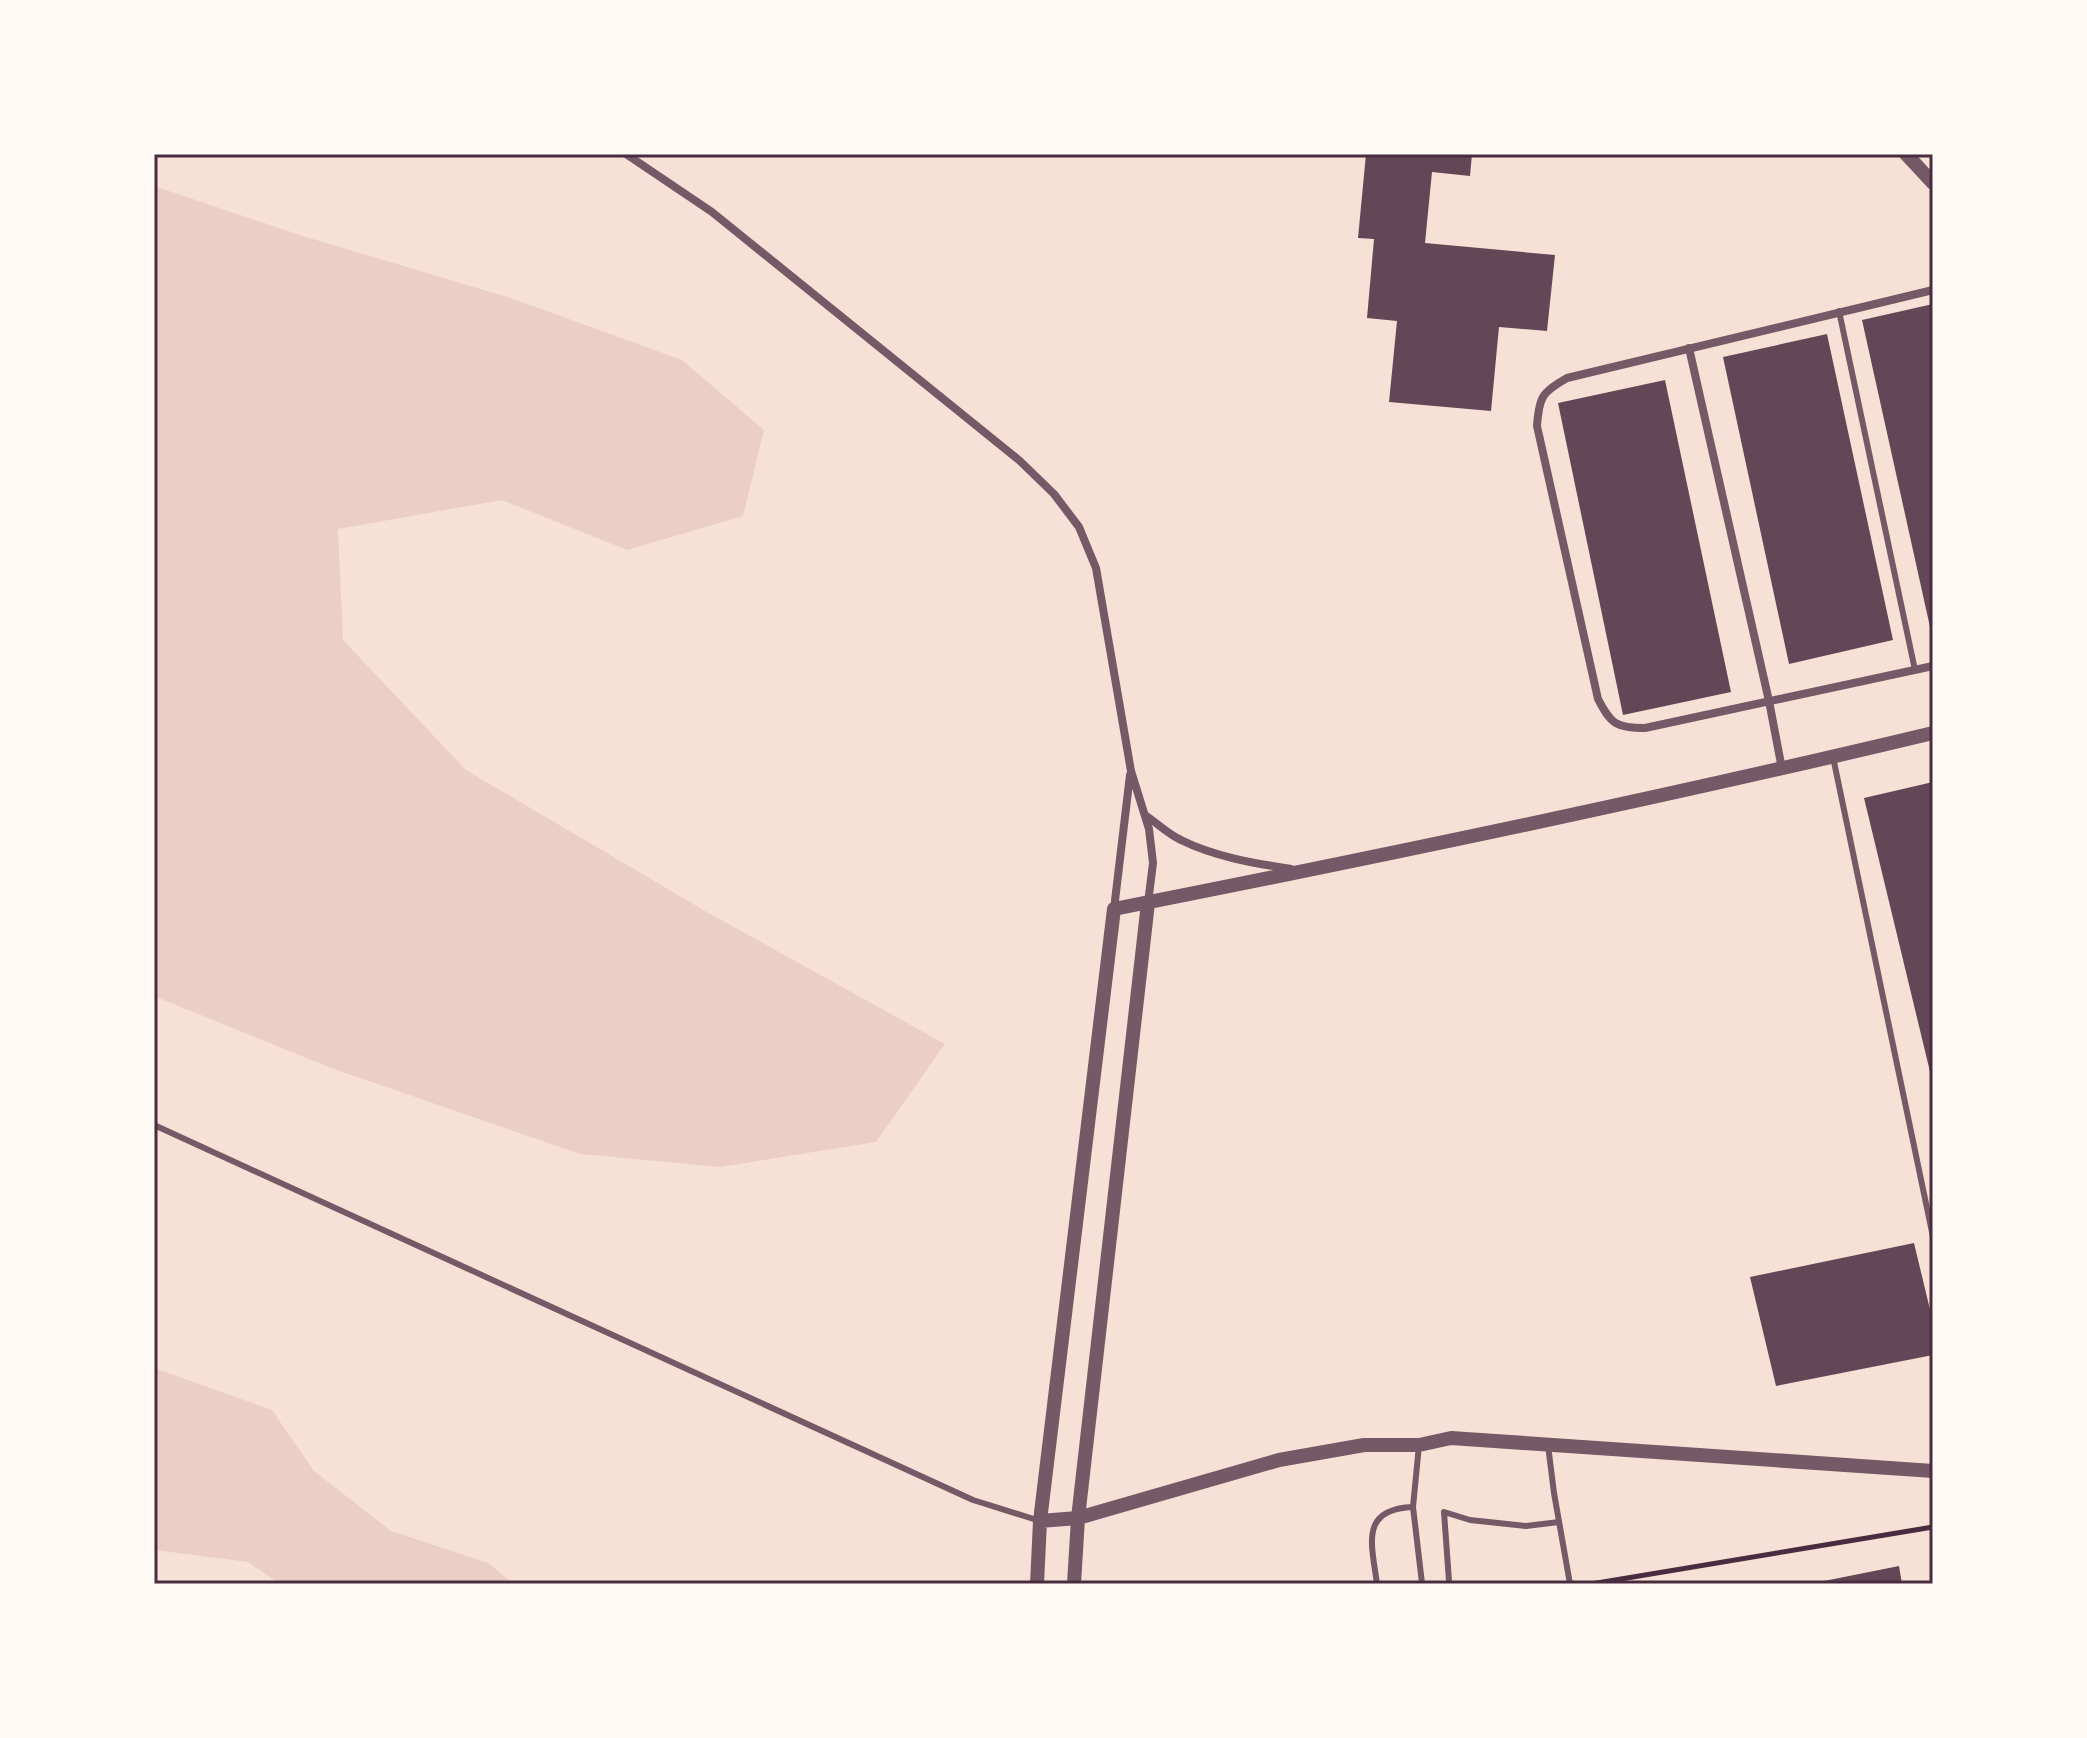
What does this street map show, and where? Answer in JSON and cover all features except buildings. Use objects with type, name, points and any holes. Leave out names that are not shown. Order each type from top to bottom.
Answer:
[{"type":"street","points":[[626,154],[712,212],[1020,461],[1054,494],[1079,527],[1096,568],[1131,771],[1149,829],[1153,863],[1078,1518],[1074,1584]]},
{"type":"street","points":[[1906,154],[1933,183]]},
{"type":"street","points":[[1933,290],[1567,378],[1549,388],[1538,405],[1537,426],[1598,699],[1607,717],[1625,728],[1645,728],[1933,666]]},
{"type":"street","points":[[1689,348],[1782,770]]},
{"type":"street","points":[[1114,909],[1782,770],[1933,733]]},
{"type":"street","points":[[1037,1584],[1040,1521],[1131,771]]},
{"type":"street","points":[[1144,814],[1177,839],[1200,849],[1303,872]]},
{"type":"street","points":[[1040,1521],[1078,1518],[1279,1460],[1364,1445],[1419,1445],[1451,1438],[1933,1471]]},
{"type":"lane","points":[[1839,311],[1915,670]]},
{"type":"lane","points":[[1833,757],[1933,1237]]},
{"type":"lane","points":[[154,1125],[973,1500],[1040,1521]]},
{"type":"lane","points":[[1548,1444],[1570,1584]]},
{"type":"lane","points":[[1419,1445],[1413,1507],[1422,1583]]},
{"type":"lane","points":[[1377,1584],[1371,1535],[1374,1527],[1390,1510],[1413,1507]]},
{"type":"lane","points":[[1449,1581],[1444,1512],[1470,1520],[1526,1526],[1559,1522]]},
{"type":"path","points":[[1588,1584],[1933,1527]]},
{"type":"shaded area","points":[[154,186],[303,236],[511,298],[682,360],[764,430],[743,516],[627,550],[502,500],[338,529],[343,640],[466,770],[707,912],[945,1044],[876,1142],[720,1167],[580,1154],[331,1068],[154,996]]},
{"type":"shaded area","points":[[154,1368],[272,1410],[314,1471],[391,1531],[488,1563],[514,1584],[280,1584],[248,1562],[154,1550]]}]
